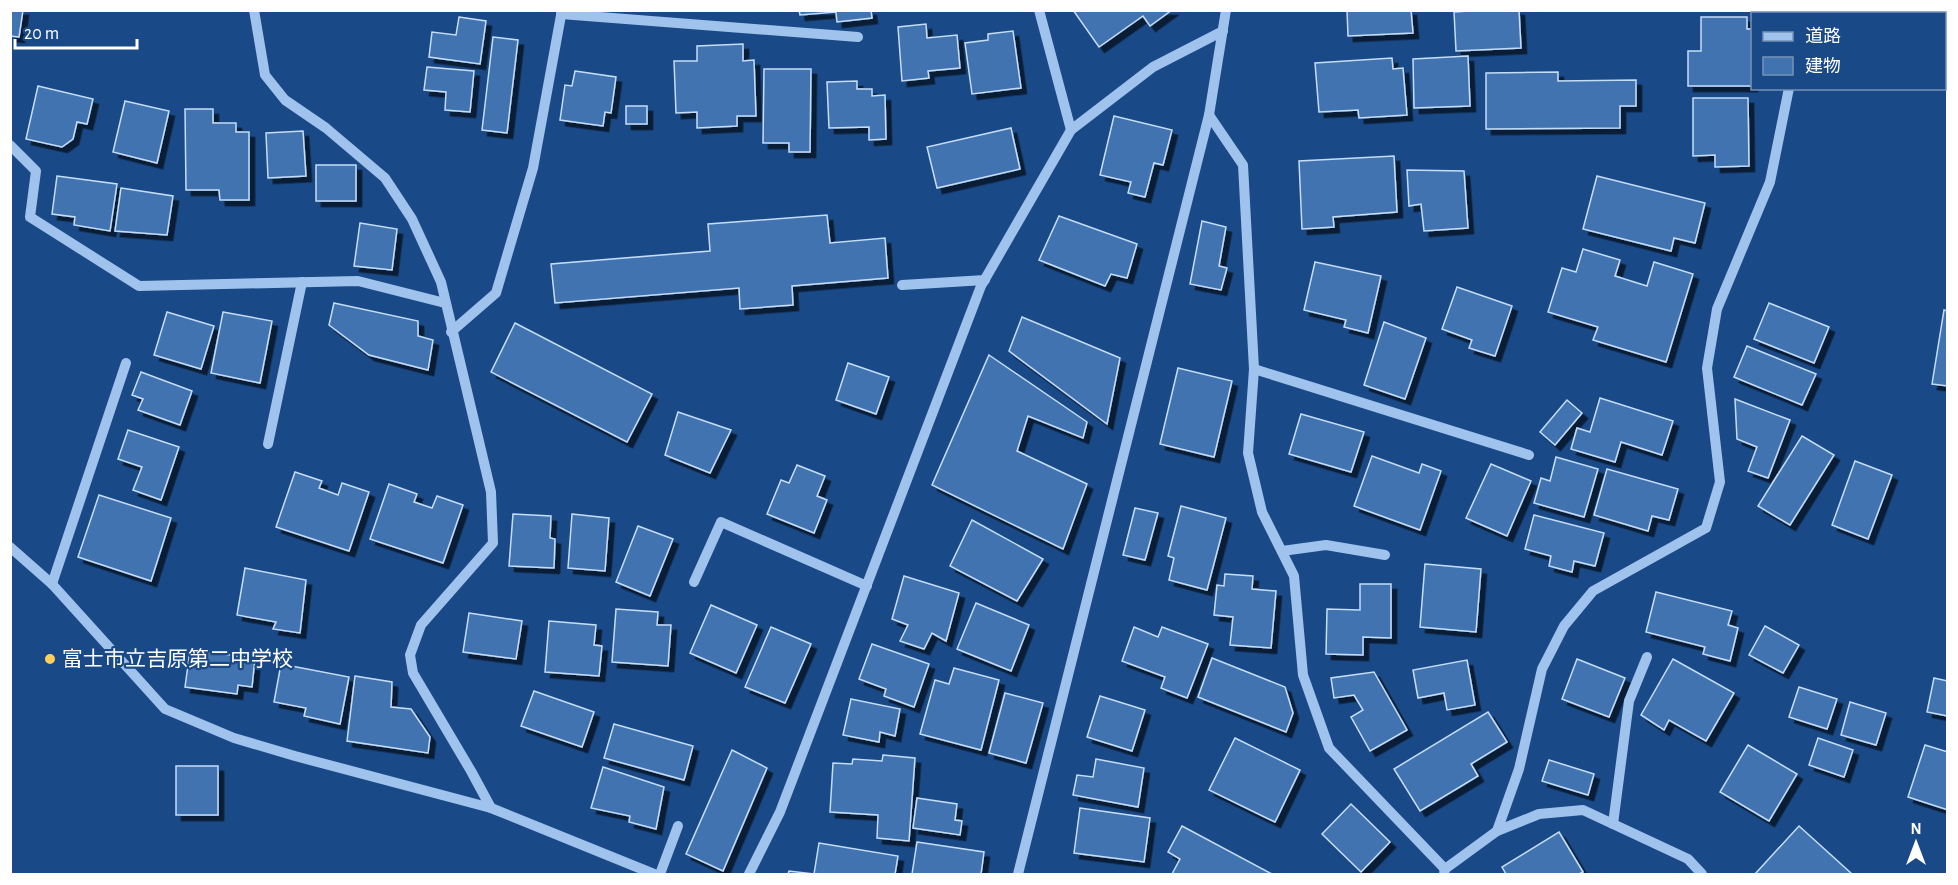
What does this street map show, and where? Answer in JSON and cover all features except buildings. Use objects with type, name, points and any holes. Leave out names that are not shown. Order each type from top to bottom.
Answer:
[{"type":"street","points":[[254,10],[265,75],[285,100],[326,128],[385,178],[412,219],[441,282],[451,332],[491,492],[493,543],[421,625],[410,655],[413,673],[491,808]]},
{"type":"street","points":[[1039,10],[1071,130]]},
{"type":"street","points":[[1018,874],[1209,115],[1226,10]]},
{"type":"street","points":[[451,332],[496,292],[533,168],[562,12],[858,37]]},
{"type":"street","points":[[749,874],[780,812],[985,280],[1071,130],[1153,67],[1223,31]]},
{"type":"street","points":[[1497,831],[1519,769],[1542,669],[1564,626],[1593,591],[1706,528],[1720,482],[1707,369],[1717,309],[1770,182],[1789,90]]},
{"type":"street","points":[[1209,115],[1243,165],[1254,369],[1248,453],[1263,512],[1294,576],[1303,675],[1329,748],[1444,872],[1497,831],[1539,814],[1583,810],[1688,859],[1702,874]]},
{"type":"street","points":[[10,145],[36,171],[30,217],[139,286],[358,281],[445,303]]},
{"type":"street","points":[[902,285],[985,280]]},
{"type":"street","points":[[268,444],[302,282]]},
{"type":"street","points":[[52,584],[126,363]]},
{"type":"street","points":[[1254,369],[1529,454]]},
{"type":"street","points":[[694,582],[721,522],[867,586]]},
{"type":"street","points":[[1282,551],[1326,545],[1385,555]]},
{"type":"street","points":[[10,548],[52,584],[165,709],[234,738],[491,808],[654,874]]},
{"type":"street","points":[[1612,824],[1629,701],[1647,657]]},
{"type":"street","points":[[660,874],[678,826]]},
{"type":"place","name":"富士市立吉原第二中学校","points":[[50,659]]}]
